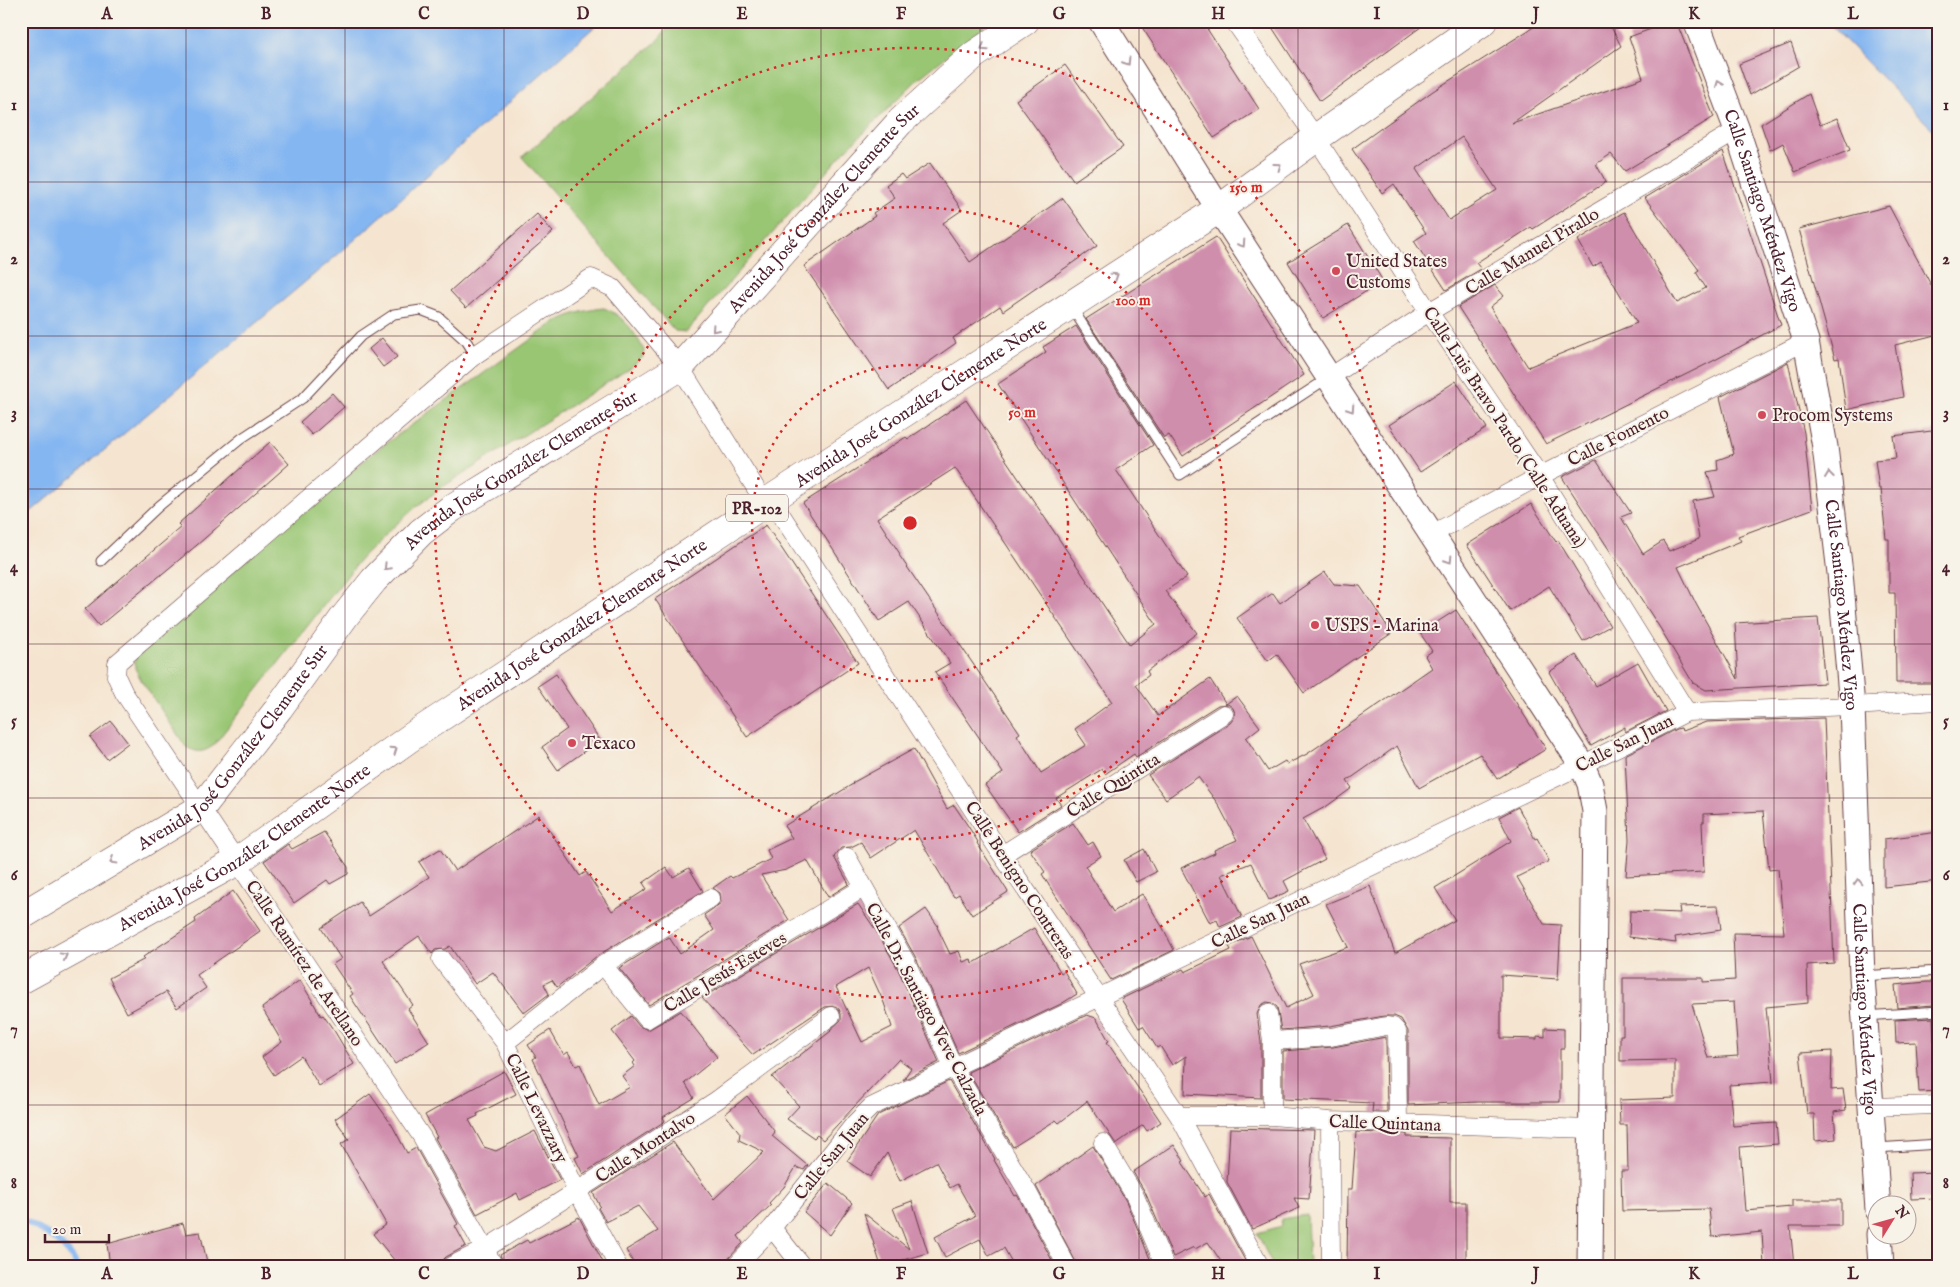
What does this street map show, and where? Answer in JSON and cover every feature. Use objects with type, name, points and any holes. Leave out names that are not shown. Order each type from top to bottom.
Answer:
[{"type":"main road","name":"Avenida José González Clemente Sur","points":[[21,916],[201,808],[279,708],[345,616],[374,580],[421,532],[452,508],[680,368],[900,122],[974,55],[1025,21]]},
{"type":"main road","name":"Avenida José González Clemente Norte","points":[[21,980],[236,862],[417,733],[768,501],[1219,209],[1316,138],[1484,21]]},
{"type":"street","points":[[1101,21],[1219,209],[1582,765],[1590,784],[1595,811],[1590,1266]]},
{"type":"street","name":"Calle Luis Bravo Pardo (Calle Aduana)","points":[[1234,21],[1316,138],[1429,312],[1540,476],[1687,712]]},
{"type":"street","name":"Calle Santiago Méndez Vigo","points":[[1696,21],[1737,130],[1806,341],[1825,447],[1840,573],[1852,706],[1862,976],[1877,1194]]},
{"type":"street","name":"Calle Manuel Pirallo","points":[[1330,377],[1429,312],[1737,130]]},
{"type":"street","name":"Calle Benigno Contreras","points":[[475,355],[591,278],[613,288],[680,368],[1098,999],[1179,1116],[1260,1266]]},
{"type":"street","name":"Calle Fomento","points":[[1432,534],[1540,476],[1806,341]]},
{"type":"street","name":"Calle Ramírez de Arellano","points":[[475,355],[117,663],[116,676],[124,693],[236,862],[422,1137],[494,1266]]},
{"type":"street","name":"Calle San Juan","points":[[736,1266],[772,1228],[855,1123],[871,1106],[1098,999],[1582,765],[1687,712],[1939,701]]},
{"type":"street","name":"Calle Quintita","points":[[1002,855],[1224,714]]},
{"type":"street","name":"Calle Dr. Santiago Veve Calzada","points":[[847,857],[907,964],[953,1067],[1027,1191],[1067,1266]]},
{"type":"street","name":"Calle Jesús Esteves","points":[[603,965],[647,1019],[863,888]]},
{"type":"street","points":[[505,1043],[603,965],[711,898]]},
{"type":"street","name":"Calle Levazzary","points":[[441,959],[505,1043],[577,1191],[618,1266]]},
{"type":"street","points":[[1268,1013],[1272,1041],[1272,1116]]},
{"type":"street","name":"Calle Montalvo","points":[[452,1266],[485,1249],[717,1100],[831,1016]]},
{"type":"street","points":[[1272,1041],[1331,1037],[1386,1026],[1393,1027],[1397,1032],[1398,1123]]},
{"type":"street","points":[[1871,1107],[1939,1105]]},
{"type":"street","name":"Calle Quintana","points":[[1179,1116],[1272,1116],[1330,1121],[1592,1129]]},
{"type":"street","points":[[1330,1121],[1331,1266]]},
{"type":"street","points":[[1103,1143],[1135,1196],[1165,1266]]},
{"type":"street","points":[[772,1228],[802,1266]]},
{"type":"street","points":[[1880,1244],[1881,1266]]},
{"type":"lane","points":[[1071,305],[1180,474],[1330,377]]},
{"type":"lane","points":[[101,561],[159,506],[242,438],[303,398],[361,336],[394,314],[420,310],[439,318],[467,342],[475,355]]},
{"type":"lane","points":[[1862,976],[1939,971]]},
{"type":"lane","points":[[1865,1016],[1939,1011]]},
{"type":"lane","points":[[1873,1149],[1939,1144]]},
{"type":"green space","points":[[674,21],[991,21],[918,79],[843,153],[686,332],[675,331],[522,157],[655,43]]},
{"type":"green space","points":[[604,308],[623,320],[637,337],[644,350],[643,357],[630,368],[441,488],[416,507],[362,557],[213,746],[200,751],[186,747],[141,680],[135,668],[135,658],[284,526],[381,447],[555,322],[579,313]]},
{"type":"green space","points":[[1307,1215],[1309,1266],[1273,1266],[1257,1233],[1282,1226],[1281,1219]]},
{"type":"water","points":[[21,21],[601,21],[342,251],[21,520]]},
{"type":"water","points":[[1827,21],[1934,21],[1939,26],[1939,136]]},
{"type":"building","points":[[1138,21],[1202,21],[1259,109],[1214,138]]},
{"type":"building","points":[[1268,21],[1429,21],[1320,101]]},
{"type":"building","points":[[1543,21],[1608,21],[1621,46],[1512,123],[1643,78],[1629,37],[1676,21],[1714,117],[1625,171],[1611,154],[1596,164],[1606,182],[1476,263],[1481,269],[1446,290],[1414,241],[1426,233],[1394,184],[1382,193],[1352,149],[1433,91]],"holes":[[[1462,137],[1497,190],[1449,220],[1416,169]]]},
{"type":"building","points":[[1791,43],[1799,66],[1750,95],[1739,64]]},
{"type":"building","points":[[1065,65],[1123,147],[1074,181],[1016,100]]},
{"type":"building","points":[[1809,94],[1820,125],[1837,118],[1850,150],[1795,172],[1783,143],[1770,150],[1761,124]]},
{"type":"building","points":[[1723,151],[1781,325],[1546,444],[1458,307],[1495,285],[1504,296],[1490,307],[1528,367],[1637,323],[1601,262],[1593,267],[1578,240],[1624,212],[1677,303],[1706,288],[1696,272],[1699,270],[1645,198]]},
{"type":"building","points":[[930,163],[962,210],[943,223],[970,262],[1063,198],[1097,246],[1003,311],[1000,306],[953,338],[956,343],[889,390],[804,266],[875,216],[873,213],[895,198],[886,185],[901,174],[905,179]]},
{"type":"building","points":[[1889,206],[1939,300],[1939,334],[1895,345],[1903,397],[1846,410],[1839,358],[1835,359],[1799,229]]},
{"type":"building","points":[[537,214],[553,232],[466,308],[450,291]]},
{"type":"building","name":"United States Customs","points":[[1348,225],[1383,281],[1323,318],[1288,262]]},
{"type":"building","points":[[1216,237],[1304,375],[1183,456],[1169,435],[1164,438],[1086,319]]},
{"type":"building","points":[[1076,326],[1153,445],[1116,470],[1187,577],[1165,591],[1197,633],[1147,671],[1149,675],[1136,685],[1158,716],[1210,679],[1226,704],[1237,696],[1260,727],[1246,738],[1268,771],[1285,761],[1287,764],[1307,754],[1432,668],[1425,656],[1432,651],[1420,633],[1456,610],[1546,749],[1497,779],[1480,754],[1419,788],[1397,746],[1347,781],[1352,788],[1327,806],[1303,819],[1325,859],[1284,881],[1289,891],[1269,900],[1251,863],[1221,875],[1242,917],[1220,927],[1217,920],[1210,923],[1181,868],[1215,853],[1214,850],[1237,840],[1218,804],[1198,777],[1166,799],[1148,775],[1230,723],[1235,713],[1228,704],[1218,705],[1136,757],[1134,754],[1105,774],[1102,769],[1056,798],[1061,805],[1018,832],[985,785],[1003,773],[935,672],[950,663],[909,602],[879,621],[803,503],[906,437],[908,439],[966,400],[1130,645],[1156,624],[998,384],[1046,352],[1043,347]],"holes":[[[955,468],[1112,702],[1075,729],[1086,745],[1041,773],[1017,735],[1020,733],[899,555],[877,518]]]},
{"type":"building","points":[[382,338],[397,357],[383,367],[369,349]]},
{"type":"building","points":[[1788,362],[1804,433],[1812,509],[1738,536],[1741,541],[1678,567],[1696,604],[1738,679],[1735,623],[1818,618],[1825,683],[1706,690],[1693,683],[1660,628],[1562,477],[1596,460],[1631,513],[1621,517],[1643,554],[1663,541],[1669,551],[1699,539],[1693,501],[1715,497],[1707,472],[1718,470],[1717,460],[1734,454],[1720,397]]},
{"type":"building","points":[[1456,381],[1487,428],[1420,472],[1389,425]]},
{"type":"building","points":[[332,393],[344,407],[312,435],[300,422]]},
{"type":"building","points":[[1939,430],[1939,683],[1896,683],[1895,593],[1889,593],[1889,539],[1886,539],[1881,489],[1879,489],[1875,460],[1896,458],[1893,436]]},
{"type":"building","points":[[270,442],[289,464],[197,545],[99,626],[85,609],[181,527],[178,524]]},
{"type":"building","points":[[1531,504],[1556,542],[1558,540],[1610,626],[1583,641],[1549,586],[1510,611],[1467,545]]},
{"type":"building","points":[[766,525],[858,663],[747,737],[655,599]]},
{"type":"building","name":"USPS - Marina","points":[[1325,572],[1334,584],[1360,586],[1392,633],[1304,693],[1277,654],[1268,661],[1237,618],[1273,593],[1280,603]]},
{"type":"building","points":[[1576,655],[1596,686],[1638,662],[1666,711],[1625,732],[1625,727],[1591,746],[1549,672]]},
{"type":"building","points":[[556,674],[600,740],[558,770],[542,747],[567,729],[538,686]]},
{"type":"building","points":[[1824,718],[1834,963],[1807,965],[1808,1003],[1766,1007],[1773,1082],[1729,1085],[1733,1126],[1776,1123],[1778,1144],[1740,1147],[1745,1211],[1792,1207],[1792,1200],[1841,1200],[1841,1226],[1790,1226],[1794,1266],[1764,1266],[1762,1232],[1712,1237],[1709,1209],[1622,1211],[1621,1171],[1628,1171],[1627,1125],[1620,1125],[1619,1100],[1675,1098],[1675,1060],[1620,1061],[1620,1035],[1623,1035],[1623,978],[1703,978],[1703,982],[1735,980],[1733,933],[1784,934],[1778,869],[1769,870],[1763,811],[1704,814],[1704,822],[1702,822],[1704,872],[1626,876],[1629,840],[1625,755],[1676,729],[1681,728],[1682,731],[1706,722]],"holes":[[[1734,1002],[1738,1056],[1708,1058],[1692,1004]]]},
{"type":"building","points":[[111,721],[128,743],[107,759],[90,737]]},
{"type":"building","points":[[914,749],[947,809],[954,805],[1008,892],[972,915],[959,894],[954,897],[914,830],[871,858],[861,842],[851,847],[841,848],[834,857],[849,884],[828,897],[807,860],[786,870],[761,875],[789,920],[649,1005],[619,968],[669,937],[680,954],[714,930],[704,915],[721,903],[720,893],[713,888],[730,876],[732,878],[771,859],[767,850],[792,838],[784,826],[852,783]]},
{"type":"building","points":[[1518,807],[1549,861],[1517,877],[1544,924],[1561,925],[1558,979],[1501,975],[1501,1038],[1537,1039],[1537,1036],[1545,1037],[1545,1028],[1564,1029],[1564,1049],[1560,1049],[1560,1102],[1478,1102],[1408,1105],[1408,1031],[1401,1019],[1394,1016],[1384,1016],[1330,1026],[1281,1030],[1277,1007],[1267,1002],[1261,1005],[1257,1014],[1261,1042],[1261,1098],[1185,1094],[1186,1056],[1172,1065],[1160,1046],[1157,1048],[1143,1026],[1139,1028],[1121,999],[1183,969],[1185,972],[1231,950],[1229,946],[1251,936],[1286,1008],[1314,994],[1299,964],[1348,947],[1326,904],[1370,886],[1395,953],[1455,920],[1435,888],[1511,841],[1499,817]]},
{"type":"building","points":[[539,815],[580,876],[586,872],[612,911],[647,889],[643,883],[666,867],[673,877],[689,868],[703,891],[597,956],[557,987],[552,980],[544,984],[549,994],[524,1013],[493,972],[475,984],[450,946],[445,949],[435,950],[432,954],[419,936],[383,961],[413,1005],[408,1009],[429,1042],[395,1064],[350,996],[353,994],[333,964],[341,959],[321,928],[360,902],[369,916],[429,877],[419,862],[440,849],[455,871]]},
{"type":"building","points":[[1073,823],[1088,845],[1093,842],[1101,856],[1085,866],[1113,912],[1142,894],[1174,950],[1111,980],[1050,887],[1042,874],[1045,872],[1030,850]]},
{"type":"building","points":[[324,832],[348,867],[348,874],[330,884],[327,880],[294,903],[264,861],[288,844],[292,849]]},
{"type":"building","points":[[1939,832],[1939,881],[1884,887],[1884,839]]},
{"type":"building","points":[[1144,849],[1156,872],[1136,882],[1124,860]]},
{"type":"building","points":[[233,891],[260,931],[197,975],[206,988],[177,1008],[166,992],[127,1013],[109,978],[145,959],[143,957],[196,922],[195,919]]},
{"type":"building","points":[[858,904],[877,932],[898,969],[939,1062],[903,1080],[911,1068],[899,1059],[823,1140],[817,1135],[814,1138],[787,1119],[799,1106],[772,1077],[831,1031],[841,1020],[839,1009],[835,1006],[825,1007],[753,1055],[702,998]],"holes":[[[868,968],[884,1003],[892,1027],[862,1042],[836,987]]]},
{"type":"building","points":[[1718,906],[1721,930],[1675,937],[1676,943],[1629,937],[1630,911],[1680,913],[1679,907]]},
{"type":"building","points":[[926,909],[938,926],[950,954],[959,951],[963,962],[971,959],[972,964],[1034,928],[1061,973],[1064,971],[1077,994],[1061,1004],[958,1053],[917,960],[899,928]]},
{"type":"building","points":[[300,980],[321,1016],[323,1015],[335,1032],[354,1064],[319,1086],[301,1056],[274,1075],[262,1057],[282,1042],[262,1008]]},
{"type":"building","points":[[1939,982],[1939,1002],[1933,1003],[1933,1005],[1897,1008],[1895,985]]},
{"type":"building","points":[[681,1011],[717,1057],[685,1083],[694,1098],[663,1117],[665,1121],[583,1174],[575,1158],[579,1156],[533,1059],[536,1057],[528,1045],[550,1030],[564,1055],[568,1052],[576,1066],[580,1064],[599,1105],[630,1087],[622,1076],[635,1066],[633,1063],[635,1061],[612,1031],[631,1016],[639,1026],[648,1030]]},
{"type":"building","points":[[1087,1015],[1096,1018],[1109,1041],[1107,1042],[1161,1122],[1147,1131],[1143,1125],[1116,1144],[1087,1101],[1059,1123],[1056,1120],[1013,1147],[968,1072]]},
{"type":"building","points":[[1933,1018],[1934,1041],[1939,1041],[1939,1091],[1919,1092],[1916,1042],[1896,1043],[1895,1020]]},
{"type":"building","points":[[1386,1037],[1387,1112],[1372,1112],[1373,1103],[1283,1099],[1283,1051],[1333,1047]]},
{"type":"building","points":[[1832,1051],[1831,1090],[1843,1089],[1846,1110],[1834,1112],[1836,1139],[1815,1141],[1814,1114],[1807,1114],[1800,1053]]},
{"type":"building","points":[[504,1071],[516,1094],[469,1120],[484,1147],[496,1151],[535,1131],[560,1180],[520,1200],[517,1193],[477,1214],[435,1138],[437,1137],[425,1115]]},
{"type":"building","points":[[949,1081],[1015,1196],[1017,1195],[1019,1198],[1055,1266],[1014,1266],[1004,1248],[989,1256],[980,1239],[945,1257],[935,1237],[975,1216],[957,1184],[950,1188],[936,1162],[900,1181],[887,1153],[870,1177],[847,1161],[878,1115]]},
{"type":"building","points":[[370,1094],[392,1125],[407,1153],[416,1148],[458,1224],[455,1226],[466,1246],[446,1257],[440,1266],[399,1266],[373,1234],[386,1224],[341,1144],[349,1139],[335,1119]]},
{"type":"building","points":[[747,1096],[775,1132],[772,1136],[808,1166],[804,1170],[796,1167],[784,1187],[769,1203],[771,1205],[738,1236],[743,1243],[728,1259],[726,1266],[635,1266],[626,1250],[658,1231],[638,1206],[606,1222],[598,1208],[600,1206],[593,1193],[673,1142],[714,1199],[764,1152],[739,1140],[740,1133],[725,1114]]},
{"type":"building","points":[[1230,1128],[1314,1130],[1309,1199],[1294,1198],[1299,1208],[1252,1229],[1227,1182]]},
{"type":"building","points":[[1356,1132],[1407,1134],[1407,1137],[1450,1138],[1450,1202],[1466,1202],[1466,1266],[1347,1266],[1348,1189],[1352,1189]]},
{"type":"building","points":[[1174,1145],[1184,1161],[1182,1162],[1205,1197],[1209,1194],[1248,1266],[1224,1266],[1208,1242],[1173,1257],[1145,1192],[1133,1172]]},
{"type":"building","points":[[1093,1146],[1126,1201],[1153,1266],[1078,1266],[1036,1186]]},
{"type":"building","points":[[1939,1172],[1939,1198],[1918,1199],[1918,1194],[1911,1194],[1910,1173]]},
{"type":"building","points":[[828,1183],[852,1203],[830,1235],[804,1212]]},
{"type":"building","points":[[912,1201],[928,1253],[881,1266],[864,1213],[909,1249],[893,1208]]},
{"type":"building","points":[[579,1217],[605,1266],[505,1266],[500,1255],[527,1240],[529,1243]]},
{"type":"building","points":[[183,1223],[186,1234],[200,1232],[208,1266],[110,1266],[107,1244]]},
{"type":"waterway","points":[[21,1219],[61,1244],[77,1266]]},
{"type":"place","name":"United States Customs","points":[[1336,271]]},
{"type":"place","name":"Procom Systems","points":[[1762,415]]},
{"type":"place","name":"USPS - Marina","points":[[1315,625]]},
{"type":"place","name":"Texaco","points":[[572,743]]}]
